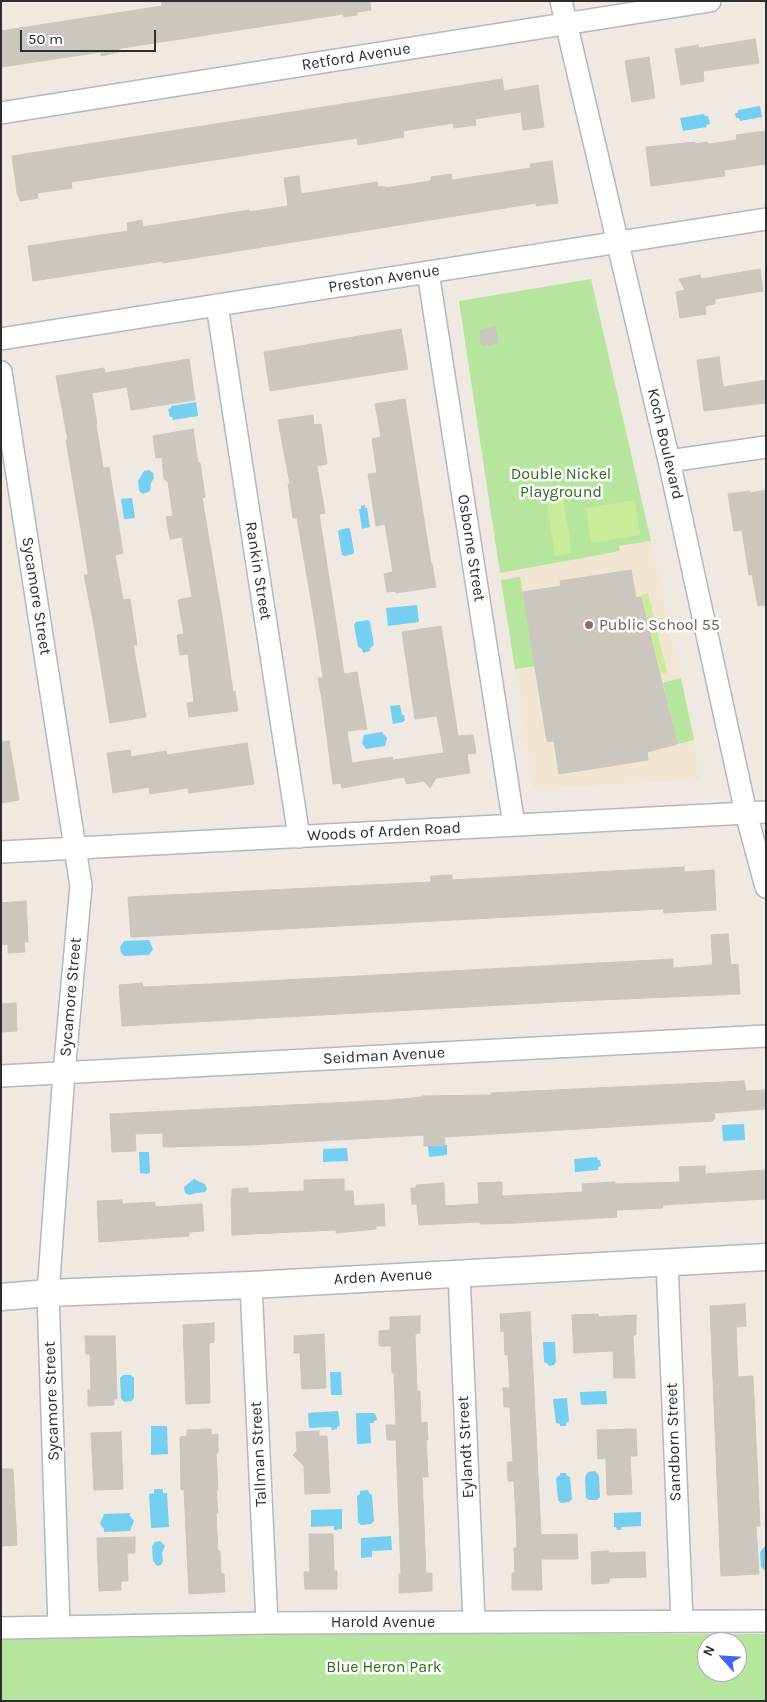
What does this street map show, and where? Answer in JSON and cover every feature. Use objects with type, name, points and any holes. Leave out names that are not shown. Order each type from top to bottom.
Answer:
[{"type":"street","name":"Koch Boulevard","points":[[561,1],[669,461],[756,812],[766,887]]},
{"type":"street","name":"Retford Avenue","points":[[1,113],[710,1]]},
{"type":"street","name":"Preston Avenue","points":[[1,339],[766,219]]},
{"type":"street","name":"Osborne Street","points":[[428,272],[514,825]]},
{"type":"street","name":"Rankin Street","points":[[217,305],[299,838]]},
{"type":"street","name":"Sycamore Street","points":[[1,372],[81,886],[64,1073],[48,1293],[59,1628]]},
{"type":"street","points":[[669,461],[766,447]]},
{"type":"street","name":"Woods of Arden Road","points":[[1,852],[299,838],[756,812]]},
{"type":"street","name":"Seidman Avenue","points":[[1,1076],[766,1036]]},
{"type":"street","name":"Arden Avenue","points":[[1,1297],[48,1293],[459,1274],[766,1257]]},
{"type":"street","name":"Sandborn Street","points":[[667,1262],[682,1621]]},
{"type":"street","name":"Eylandt Street","points":[[459,1274],[474,1622]]},
{"type":"street","name":"Tallman Street","points":[[251,1284],[267,1622]]},
{"type":"street","name":"Harold Avenue","points":[[1,1628],[267,1622],[766,1621]]},
{"type":"shaded area","name":"Public School 55","points":[[651,541],[694,740],[700,780],[534,788],[500,573],[619,551],[619,546]]},
{"type":"green space","name":"Double Nickel Playground","points":[[591,279],[651,541],[619,546],[620,551],[500,573],[459,301]]},
{"type":"green space","points":[[563,497],[572,553],[555,556],[546,500]]},
{"type":"green space","points":[[635,500],[640,535],[591,543],[586,508]]},
{"type":"green space","points":[[520,577],[535,666],[515,669],[501,580]]},
{"type":"green space","points":[[648,593],[667,672],[661,674],[641,595]]},
{"type":"green space","points":[[681,678],[694,740],[677,744],[663,683]]},
{"type":"green space","name":"Blue Heron Park","points":[[1,1634],[697,1634],[697,1682],[747,1682],[747,1634],[766,1634],[766,1701],[1,1701]]},
{"type":"water","points":[[760,106],[762,117],[740,121],[739,118],[736,118],[735,113],[738,113],[738,110]]},
{"type":"water","points":[[704,114],[708,116],[710,124],[706,125],[707,127],[683,131],[680,118]]},
{"type":"water","points":[[196,402],[198,416],[173,420],[170,417],[168,409],[171,406]]},
{"type":"water","points":[[149,470],[153,473],[154,478],[150,491],[143,494],[139,491],[138,481],[144,471]]},
{"type":"water","points":[[132,498],[135,518],[124,519],[121,499]]},
{"type":"water","points":[[365,505],[370,527],[362,529],[359,509]]},
{"type":"water","points":[[350,529],[354,552],[345,556],[342,555],[338,532]]},
{"type":"water","points":[[417,605],[419,622],[388,626],[386,608]]},
{"type":"water","points":[[368,620],[374,645],[370,648],[370,651],[363,653],[362,649],[358,647],[354,625],[356,622]]},
{"type":"water","points":[[400,705],[405,720],[393,724],[390,706]]},
{"type":"water","points":[[382,732],[387,738],[385,746],[366,749],[362,743],[364,735]]},
{"type":"water","points":[[149,940],[153,949],[149,955],[124,956],[121,952],[120,947],[124,941]]},
{"type":"water","points":[[744,1124],[745,1140],[723,1141],[722,1125]]},
{"type":"water","points":[[447,1145],[447,1155],[429,1157],[428,1146]]},
{"type":"water","points":[[347,1148],[348,1161],[323,1162],[323,1149]]},
{"type":"water","points":[[139,1152],[149,1152],[150,1172],[147,1174],[140,1173]]},
{"type":"water","points":[[597,1157],[600,1160],[601,1166],[598,1167],[598,1170],[575,1172],[574,1159]]},
{"type":"water","points":[[194,1179],[205,1184],[207,1189],[205,1192],[189,1195],[185,1193],[184,1187]]},
{"type":"water","points":[[543,1342],[555,1342],[556,1362],[554,1365],[549,1366],[544,1362]]},
{"type":"water","points":[[330,1372],[341,1372],[342,1395],[331,1395]]},
{"type":"water","points":[[123,1375],[131,1375],[134,1378],[134,1398],[132,1401],[124,1402],[121,1398],[120,1378]]},
{"type":"water","points":[[606,1391],[607,1404],[581,1405],[580,1392]]},
{"type":"water","points":[[567,1398],[569,1421],[566,1423],[566,1426],[560,1426],[560,1424],[556,1423],[553,1399]]},
{"type":"water","points":[[338,1411],[340,1426],[337,1429],[332,1430],[331,1427],[309,1428],[308,1413]]},
{"type":"water","points":[[356,1413],[374,1413],[376,1415],[377,1420],[374,1423],[370,1423],[371,1443],[357,1444]]},
{"type":"water","points":[[151,1426],[167,1426],[168,1454],[151,1455]]},
{"type":"water","points":[[595,1471],[599,1476],[600,1497],[597,1500],[589,1500],[586,1498],[585,1477],[588,1472]]},
{"type":"water","points":[[560,1473],[566,1473],[570,1477],[572,1499],[569,1502],[561,1503],[558,1500],[556,1478]]},
{"type":"water","points":[[154,1489],[163,1489],[163,1493],[167,1493],[169,1527],[151,1528],[149,1494],[154,1493]]},
{"type":"water","points":[[368,1490],[372,1495],[374,1521],[371,1524],[361,1525],[358,1522],[357,1496],[360,1494],[360,1491]]},
{"type":"water","points":[[342,1509],[342,1529],[334,1530],[334,1526],[311,1527],[311,1510]]},
{"type":"water","points":[[641,1512],[641,1526],[622,1527],[621,1530],[617,1530],[614,1527],[614,1513]]},
{"type":"water","points":[[130,1513],[134,1521],[130,1531],[104,1532],[100,1524],[104,1514]]},
{"type":"water","points":[[391,1536],[392,1550],[372,1551],[372,1557],[361,1558],[361,1538]]},
{"type":"water","points":[[160,1541],[165,1546],[162,1553],[163,1561],[161,1565],[157,1566],[153,1561],[152,1546],[155,1542]]},
{"type":"water","points":[[766,1546],[766,1571],[761,1567],[760,1552]]},
{"type":"building","points":[[161,1],[370,1],[371,10],[357,12],[357,15],[344,17],[343,14],[122,48],[119,49],[119,52],[101,56],[101,52],[1,67],[1,31],[162,6]]},
{"type":"building","points":[[755,39],[759,63],[703,71],[704,81],[681,85],[675,49],[698,45],[699,48]]},
{"type":"building","points":[[649,57],[655,98],[632,102],[625,61]]},
{"type":"building","points":[[502,79],[504,91],[538,85],[544,127],[523,130],[521,112],[475,119],[476,125],[454,128],[453,123],[403,131],[404,137],[358,145],[357,138],[71,182],[72,188],[37,193],[38,198],[20,201],[17,192],[12,156]]},
{"type":"building","points":[[766,131],[766,164],[724,170],[725,176],[651,186],[646,147],[695,142],[695,144],[708,142],[708,144],[737,140],[736,135]]},
{"type":"building","points":[[552,161],[558,203],[536,206],[536,203],[163,263],[163,261],[33,281],[28,246],[128,231],[127,223],[142,220],[143,227],[249,210],[249,212],[288,206],[284,178],[299,176],[301,194],[377,182],[378,187],[384,186],[385,188],[431,181],[431,177],[451,174],[452,180],[531,168],[530,164]]},
{"type":"building","points":[[760,269],[763,291],[715,299],[715,304],[705,306],[706,314],[680,318],[676,292],[685,290],[679,279],[700,275],[701,279]]},
{"type":"building","points":[[495,327],[498,343],[482,346],[480,330]]},
{"type":"building","points":[[401,329],[408,369],[270,391],[264,352]]},
{"type":"building","points":[[719,357],[723,387],[766,380],[766,403],[704,411],[697,360]]},
{"type":"building","points":[[189,359],[195,400],[131,410],[127,387],[92,393],[103,468],[109,467],[123,553],[115,555],[123,600],[130,599],[137,645],[133,645],[146,717],[110,723],[84,575],[88,575],[88,572],[66,440],[68,440],[56,376],[104,368],[105,373]]},
{"type":"building","points":[[405,399],[436,587],[396,593],[396,591],[387,592],[384,574],[393,572],[385,524],[376,526],[368,474],[377,473],[372,439],[381,437],[375,404]]},
{"type":"building","points":[[313,415],[314,425],[321,424],[327,464],[317,466],[325,513],[319,514],[344,674],[357,672],[367,729],[347,731],[352,763],[392,757],[393,760],[444,753],[437,716],[415,719],[402,632],[441,626],[458,736],[473,735],[476,753],[467,754],[470,773],[436,778],[430,788],[424,781],[407,784],[404,777],[342,788],[341,783],[333,784],[318,678],[323,678],[314,617],[297,518],[293,518],[288,484],[290,484],[278,420]]},
{"type":"building","points":[[193,429],[205,497],[202,498],[233,692],[235,691],[238,711],[189,717],[187,703],[194,702],[188,654],[180,655],[177,635],[184,634],[178,600],[192,597],[182,537],[170,539],[166,517],[173,516],[168,482],[164,479],[162,457],[156,458],[153,436]]},
{"type":"building","points":[[766,490],[766,605],[758,606],[752,574],[749,575],[742,530],[734,531],[728,494]]},
{"type":"building","name":"Public School 55","points":[[631,570],[636,598],[641,597],[677,744],[647,752],[648,760],[559,774],[554,741],[547,742],[523,592],[561,586],[560,581]]},
{"type":"building","points":[[9,741],[19,800],[1,803],[1,742]]},
{"type":"building","points":[[247,743],[254,784],[189,793],[188,788],[150,794],[149,787],[113,793],[107,753],[130,750],[131,757],[166,751],[167,755]]},
{"type":"building","points":[[684,867],[684,872],[714,870],[716,910],[664,913],[663,909],[131,937],[128,897],[431,882],[431,876],[452,875],[452,880]]},
{"type":"building","points":[[26,901],[28,942],[24,942],[25,952],[8,953],[8,944],[1,945],[1,903]]},
{"type":"building","points":[[728,934],[731,965],[738,964],[740,994],[122,1026],[119,985],[142,983],[143,987],[210,984],[673,959],[673,968],[713,965],[711,935]]},
{"type":"building","points":[[16,1003],[17,1031],[1,1032],[1,1004]]},
{"type":"building","points":[[744,1081],[746,1091],[766,1090],[766,1109],[714,1113],[715,1119],[713,1121],[444,1137],[445,1145],[424,1146],[424,1135],[249,1145],[163,1147],[163,1133],[135,1134],[136,1151],[112,1152],[110,1114],[391,1100],[422,1096],[491,1095],[491,1093]]},
{"type":"building","points":[[705,1166],[705,1174],[766,1170],[766,1199],[662,1205],[663,1208],[616,1210],[617,1217],[517,1223],[480,1224],[480,1222],[419,1225],[417,1204],[412,1204],[411,1188],[416,1188],[416,1185],[444,1183],[445,1206],[479,1204],[478,1183],[502,1182],[502,1196],[583,1192],[582,1184],[680,1182],[679,1167]]},
{"type":"building","points":[[344,1179],[344,1191],[353,1191],[354,1206],[384,1204],[385,1226],[376,1226],[376,1229],[336,1233],[336,1230],[232,1235],[232,1189],[248,1188],[248,1193],[304,1191],[304,1180]]},
{"type":"building","points":[[122,1200],[122,1204],[155,1202],[155,1207],[202,1204],[204,1231],[189,1232],[189,1236],[99,1242],[97,1201]]},
{"type":"building","points":[[745,1304],[746,1326],[736,1327],[738,1377],[753,1376],[760,1526],[756,1526],[759,1574],[721,1576],[710,1306]]},
{"type":"building","points":[[530,1312],[541,1535],[577,1534],[578,1559],[541,1559],[542,1590],[512,1590],[512,1573],[515,1573],[514,1548],[517,1548],[516,1518],[514,1481],[508,1481],[507,1462],[513,1462],[510,1407],[504,1407],[503,1388],[510,1388],[508,1355],[505,1355],[504,1331],[501,1332],[500,1314]]},
{"type":"building","points":[[598,1314],[598,1317],[636,1315],[636,1335],[633,1335],[635,1378],[614,1378],[613,1351],[574,1353],[572,1315]]},
{"type":"building","points":[[420,1316],[420,1333],[415,1334],[417,1391],[420,1391],[421,1423],[427,1422],[428,1477],[422,1477],[426,1573],[432,1573],[432,1591],[399,1593],[399,1574],[401,1574],[396,1440],[387,1440],[386,1425],[396,1425],[394,1373],[392,1373],[391,1346],[379,1346],[379,1331],[390,1330],[390,1317]]},
{"type":"building","points":[[214,1323],[214,1342],[209,1343],[210,1403],[186,1404],[183,1325]]},
{"type":"building","points":[[324,1334],[326,1388],[302,1389],[300,1353],[294,1353],[294,1336]]},
{"type":"building","points":[[85,1336],[115,1336],[117,1399],[114,1399],[114,1405],[88,1406],[88,1390],[91,1390],[90,1354],[86,1354]]},
{"type":"building","points":[[211,1429],[211,1435],[218,1434],[218,1453],[216,1453],[218,1490],[216,1490],[218,1513],[216,1513],[218,1551],[220,1551],[221,1574],[224,1574],[225,1592],[189,1594],[184,1489],[181,1490],[180,1437],[187,1436],[187,1430]]},
{"type":"building","points":[[636,1429],[637,1456],[630,1456],[632,1494],[607,1495],[606,1458],[598,1459],[597,1430]]},
{"type":"building","points":[[319,1431],[319,1436],[327,1436],[330,1493],[305,1494],[304,1466],[293,1455],[297,1451],[296,1432]]},
{"type":"building","points":[[121,1432],[123,1489],[94,1490],[91,1433]]},
{"type":"building","points":[[1,1469],[13,1469],[17,1545],[1,1546]]},
{"type":"building","points":[[309,1534],[333,1534],[334,1571],[337,1571],[337,1589],[305,1589],[304,1572],[310,1572]]},
{"type":"building","points":[[135,1537],[135,1553],[127,1553],[128,1581],[121,1581],[121,1590],[99,1591],[97,1538]]},
{"type":"building","points":[[608,1551],[609,1553],[645,1552],[646,1577],[609,1578],[609,1583],[592,1584],[591,1552]]},
{"type":"place","name":"Public School 55","points":[[589,625]]}]
